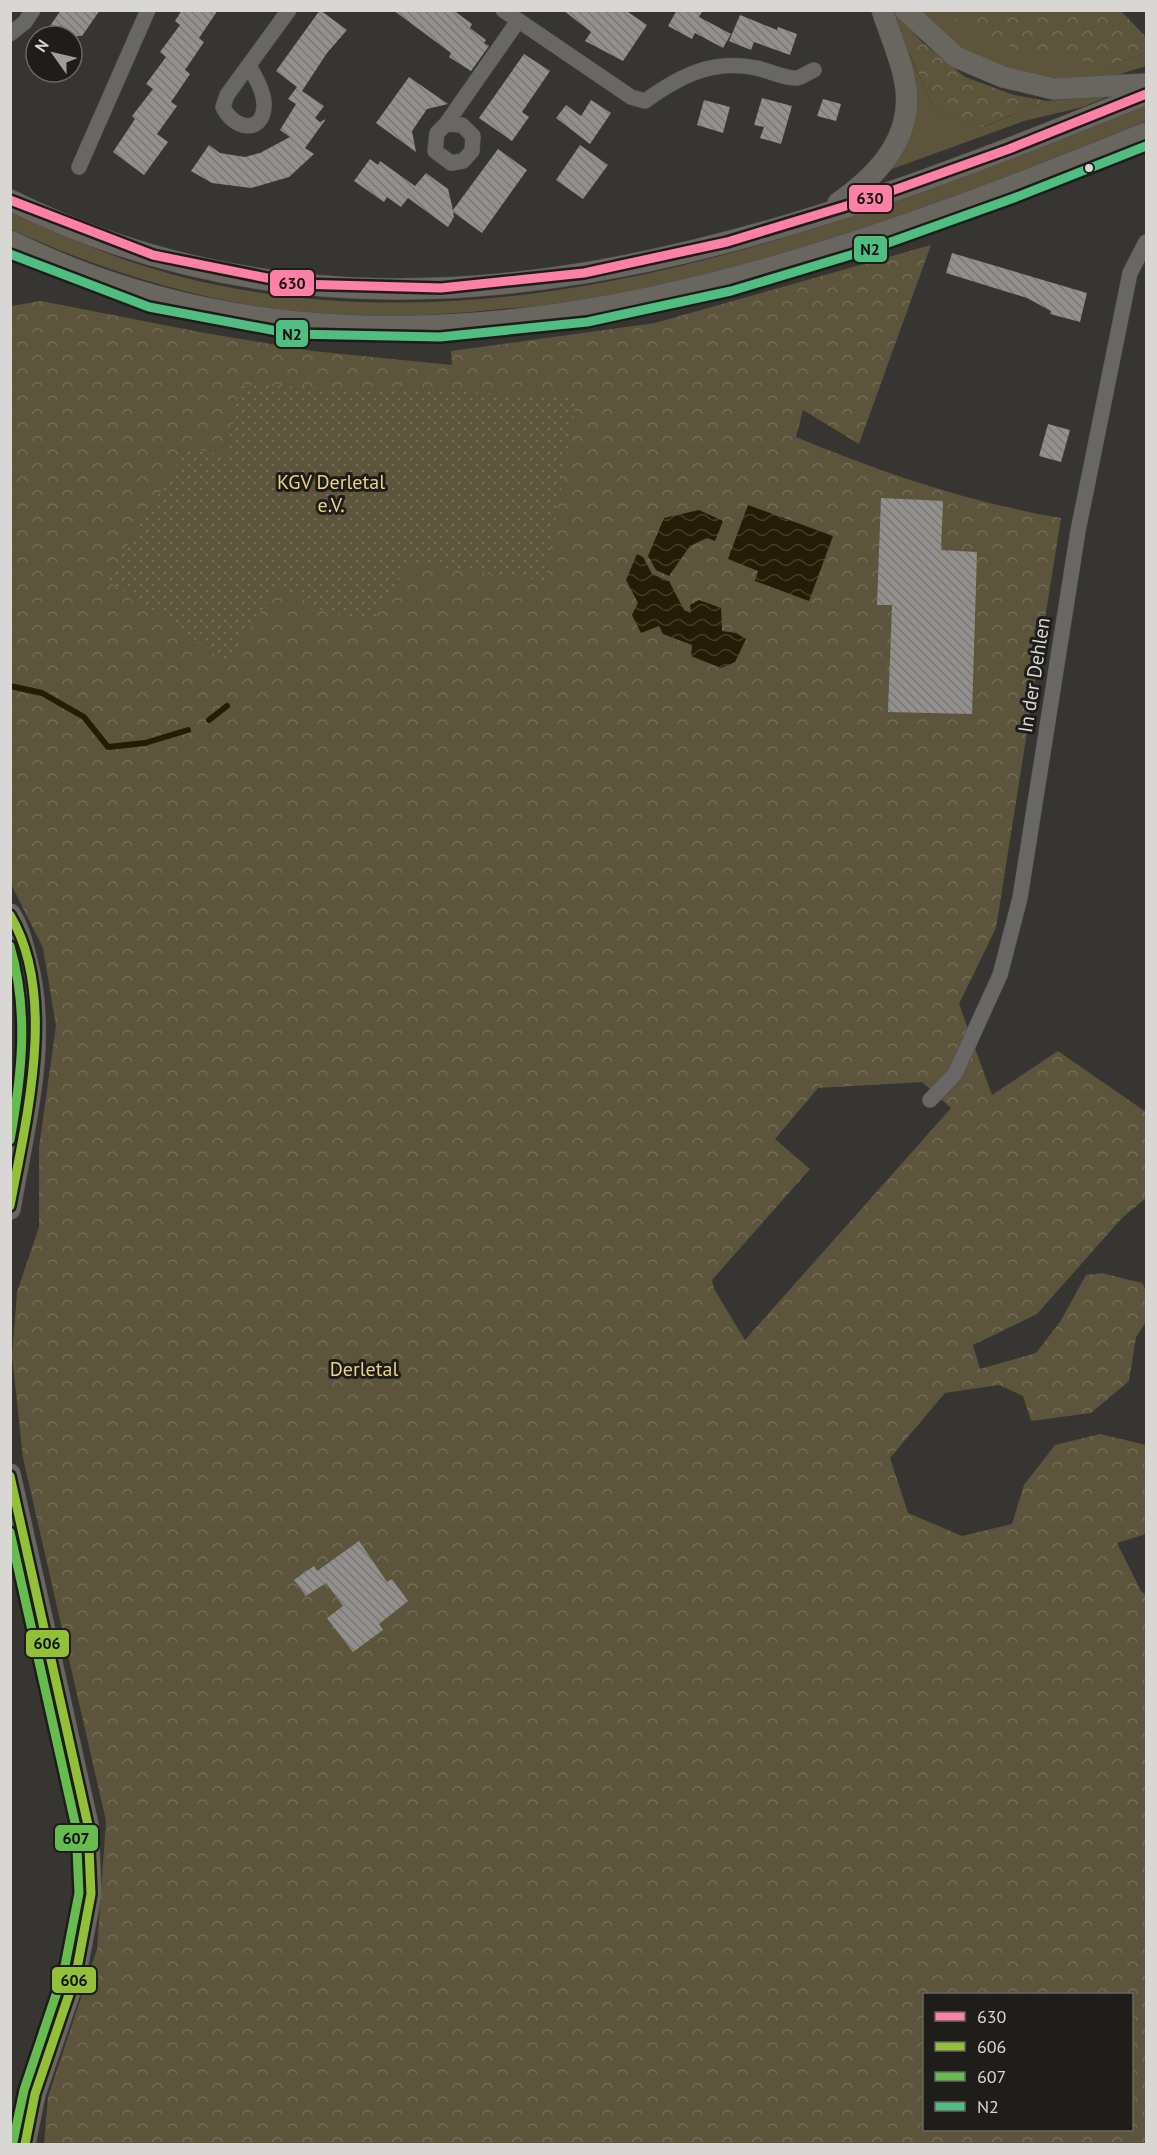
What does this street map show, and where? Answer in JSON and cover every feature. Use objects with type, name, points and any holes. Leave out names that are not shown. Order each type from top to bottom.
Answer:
[{"type":"main road","points":[[820,215],[854,192],[882,167],[900,138],[907,113],[904,77],[882,10]]},
{"type":"main road","points":[[905,10],[956,57],[1003,77],[1054,89],[1146,84]]},
{"type":"main road","points":[[10,200],[104,240],[184,265],[276,282],[364,290],[471,288],[606,270],[701,249],[820,215],[1008,150],[1146,94]]},
{"type":"main road","points":[[10,241],[89,275],[123,286],[179,302],[249,316],[360,327],[460,326],[509,321],[670,295],[835,249],[960,207],[1146,133]]},
{"type":"main road","points":[[10,914],[17,925],[35,988],[37,1051],[10,1209]]},
{"type":"main road","points":[[10,1474],[18,1545],[88,1825],[92,1894],[76,1974],[35,2094],[25,2145]]},
{"type":"street","points":[[10,34],[25,22],[33,10]]},
{"type":"street","points":[[79,167],[148,10]]},
{"type":"street","points":[[250,67],[289,10]]},
{"type":"street","points":[[503,10],[631,97],[645,101],[686,74],[704,67],[729,65],[754,67],[797,78],[814,70]]},
{"type":"street","points":[[446,124],[518,21]]},
{"type":"street","name":"In der Dehlen","points":[[930,1100],[955,1074],[1000,975],[1020,898],[1078,531],[1130,273],[1146,242]]},
{"type":"green space","points":[[893,11],[923,43],[909,53],[935,111],[983,127],[1047,101],[1109,96],[1083,107],[1024,121],[892,169],[901,152]]},
{"type":"green space","points":[[920,11],[949,11],[958,23],[1111,65],[1146,53],[1146,66],[1114,76],[1055,80],[1009,70],[956,46]]},
{"type":"green space","points":[[949,11],[1121,11],[1146,37],[1146,53],[1111,65],[1026,54],[958,23]]},
{"type":"green space","points":[[923,43],[965,77],[1014,95],[1047,101],[982,127],[935,111],[909,52]]},
{"type":"green space","points":[[1146,104],[1146,121],[937,203],[795,250],[723,270],[650,288],[577,302],[446,314],[391,316],[336,315],[282,310],[212,297],[143,280],[76,257],[11,229],[10,212],[100,251],[170,274],[194,280],[317,299],[439,302],[561,290],[681,266],[800,233],[917,193]]},
{"type":"green space","name":"Derletal","points":[[931,245],[859,444],[803,410],[796,437],[861,463],[926,485],[993,504],[1061,518],[996,928],[959,1004],[992,1095],[1058,1051],[1146,1112],[1146,1198],[1122,1218],[1037,1314],[973,1345],[980,1369],[1036,1353],[1060,1322],[1086,1275],[1102,1273],[1142,1283],[1146,1290],[1146,1322],[1136,1337],[1129,1381],[1091,1413],[1031,1421],[1023,1396],[999,1385],[945,1393],[890,1458],[908,1513],[962,1536],[1012,1524],[1024,1485],[1055,1445],[1100,1434],[1146,1445],[1146,1534],[1117,1543],[1141,1591],[1146,1595],[1146,2144],[44,2144],[48,2097],[97,1949],[106,1821],[23,1458],[12,1356],[17,1292],[39,1227],[39,1147],[56,1026],[43,948],[11,884],[11,306],[41,301],[205,333],[313,351],[452,365],[451,351],[655,323]],"holes":[[[922,1082],[951,1108],[745,1340],[714,1289],[712,1280],[810,1169],[775,1139],[818,1088]]]},
{"type":"green space","name":"KGV Derletal e.V.","points":[[240,385],[577,396],[545,581],[410,563],[374,618],[328,614],[279,585],[226,663],[170,621],[106,580],[188,447],[226,456]]},
{"type":"water","points":[[748,505],[833,536],[809,601],[755,581],[758,571],[728,559]]},
{"type":"water","points":[[699,510],[723,521],[715,541],[707,538],[690,546],[669,576],[656,570],[648,556],[664,518]]},
{"type":"water","points":[[637,554],[643,557],[652,574],[669,581],[684,610],[691,613],[690,605],[699,600],[721,608],[722,631],[736,633],[746,639],[735,662],[721,668],[691,656],[692,645],[663,634],[659,626],[641,633],[632,615],[638,603],[626,580]]},
{"type":"building","points":[[61,10],[100,10],[84,33],[84,24],[51,24]]},
{"type":"building","points":[[182,10],[218,10],[199,38],[204,42],[185,70],[190,74],[171,102],[177,106],[157,134],[168,142],[144,175],[113,152],[135,119],[132,116],[153,89],[146,84],[166,57],[160,52],[180,25],[175,21]]},
{"type":"building","points":[[320,10],[347,30],[327,53],[302,91],[324,106],[315,118],[320,122],[326,119],[305,148],[314,154],[289,177],[251,188],[212,183],[191,171],[209,145],[220,153],[245,157],[260,153],[290,137],[280,130],[296,104],[288,99],[297,87],[276,71]]},
{"type":"building","points":[[393,10],[453,10],[472,24],[470,28],[486,40],[484,43],[489,46],[471,71],[449,57],[451,53]]},
{"type":"building","points":[[563,10],[625,10],[647,25],[623,61],[585,41],[591,32]]},
{"type":"building","points":[[677,10],[703,10],[699,17],[731,34],[723,48],[695,33],[692,39],[668,26]]},
{"type":"building","points":[[740,15],[777,30],[778,27],[797,34],[790,55],[754,42],[751,50],[729,41]]},
{"type":"building","points":[[524,54],[550,71],[522,112],[529,117],[512,141],[479,118]]},
{"type":"building","points":[[409,77],[448,104],[427,109],[412,131],[416,152],[376,123]]},
{"type":"building","points":[[762,98],[792,106],[781,144],[760,138],[764,127],[754,125]]},
{"type":"building","points":[[823,99],[841,104],[836,121],[817,116]]},
{"type":"building","points":[[591,100],[611,113],[590,144],[556,118],[566,105],[581,116]]},
{"type":"building","points":[[704,100],[730,107],[723,133],[697,125]]},
{"type":"building","points":[[580,145],[608,165],[583,199],[556,180]]},
{"type":"building","points":[[498,149],[527,170],[482,233],[453,212],[454,217],[448,227],[408,198],[401,207],[387,197],[384,202],[354,181],[370,159],[378,165],[380,161],[415,186],[426,173],[448,189],[453,210]]},
{"type":"building","points":[[952,253],[1087,293],[1080,322],[1050,314],[1051,311],[1027,298],[946,273]]},
{"type":"building","points":[[1048,424],[1070,430],[1061,462],[1039,456]]},
{"type":"building","points":[[881,498],[943,501],[941,550],[977,552],[972,714],[888,712],[892,605],[877,605]]},
{"type":"building","points":[[359,1541],[387,1582],[392,1579],[408,1601],[379,1624],[383,1630],[353,1652],[327,1618],[343,1606],[326,1583],[306,1596],[294,1580],[314,1566],[317,1571]]},
{"type":"waterway","points":[[10,686],[42,693],[84,717],[108,747],[145,743],[188,730]]},
{"type":"waterway","points":[[209,720],[227,706]]},
{"type":"transit line","name":"630","points":[[10,200],[153,255],[297,284],[441,288],[584,273],[727,242],[869,199],[1009,149],[1146,94]]},
{"type":"transit line","name":"N2","points":[[10,254],[149,307],[293,334],[440,337],[587,322],[731,291],[874,248],[1014,198],[1146,146]]},
{"type":"transit line","name":"606","points":[[10,915],[24,947],[32,982],[35,1020],[30,1097],[10,1206]]},
{"type":"transit line","name":"607","points":[[10,946],[20,994],[22,1019],[18,1091],[10,1140]]},
{"type":"transit line","name":"606","points":[[10,1476],[88,1825],[91,1894],[76,1974],[35,2094],[25,2144]]},
{"type":"transit line","name":"607","points":[[10,1532],[76,1827],[79,1893],[64,1971],[24,2090],[13,2142]]}]
